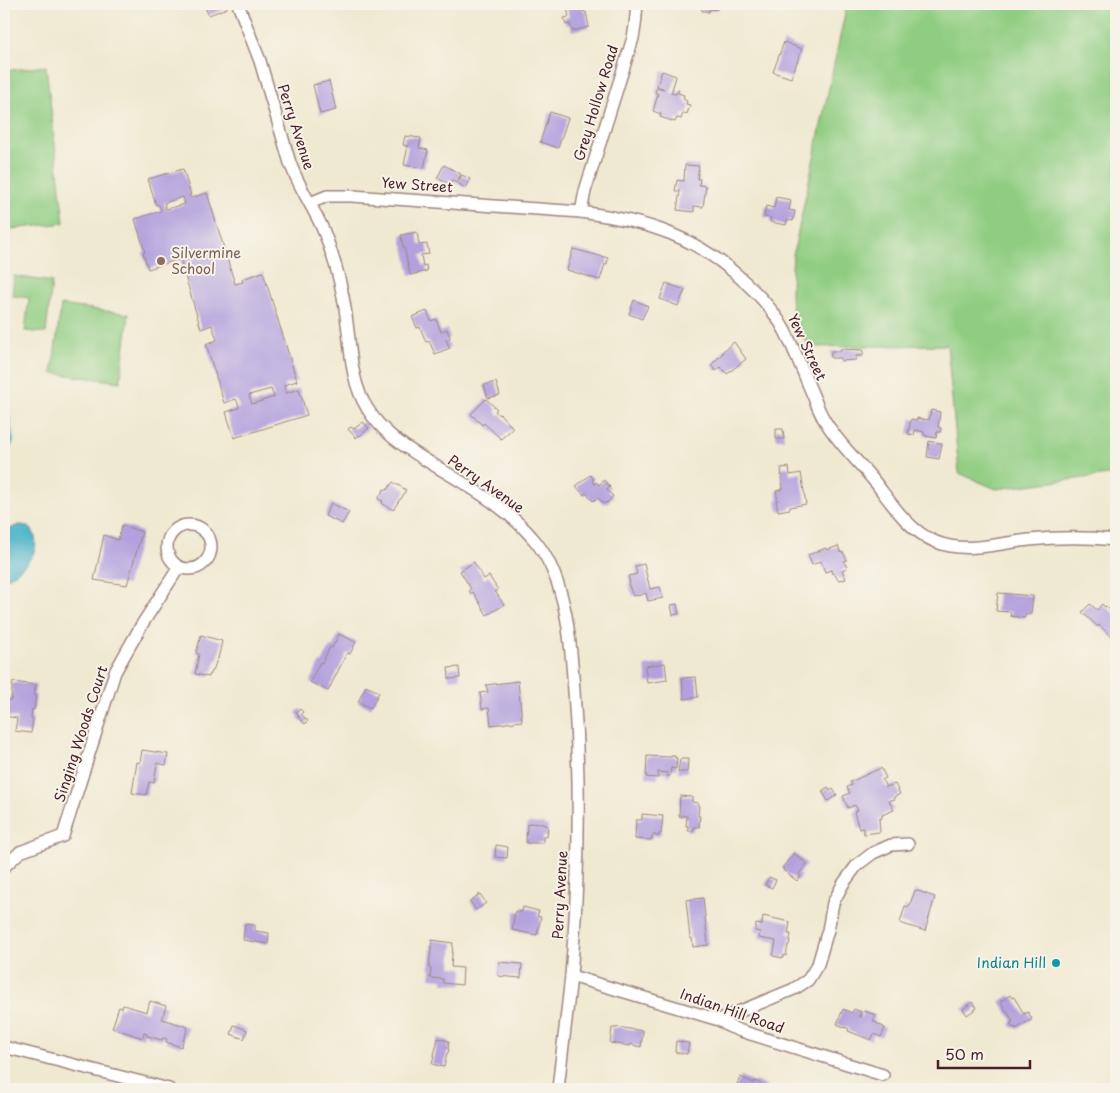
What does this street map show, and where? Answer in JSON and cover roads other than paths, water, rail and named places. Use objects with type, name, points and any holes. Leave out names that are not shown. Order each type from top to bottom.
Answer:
[{"type":"street","name":"Perry Avenue","points":[[238,4],[260,61],[290,163],[321,225],[336,267],[344,305],[354,377],[370,413],[384,431],[397,441],[477,493],[513,519],[532,537],[550,565],[563,604],[574,677],[577,722],[578,865],[571,976],[558,1089]]},
{"type":"street","name":"Grey Hollow Road","points":[[581,212],[585,191],[633,38],[637,4]]},
{"type":"street","name":"Yew Street","points":[[310,203],[327,196],[352,196],[581,212],[618,218],[668,232],[704,250],[733,270],[766,303],[779,321],[794,350],[821,413],[830,429],[904,519],[924,536],[943,544],[959,547],[1049,538],[1116,540]]},
{"type":"street","name":"Singing Woods Court","points":[[4,867],[20,852],[63,836],[115,672],[141,626],[179,567]]},
{"type":"street","points":[[718,1020],[794,989],[808,980],[818,964],[828,930],[833,903],[843,884],[857,865],[873,853],[891,845],[908,844]]},
{"type":"street","name":"Indian Hill Road","points":[[571,976],[718,1020],[741,1032],[883,1075]]},
{"type":"street","points":[[4,1047],[169,1089]]},
{"type":"water","points":[[18,525],[31,529],[36,542],[35,550],[28,562],[4,581],[4,532]]},
{"type":"waterway","points":[[4,391],[12,441],[4,460]]},
{"type":"place","name":"Silvermine School","points":[[161,261]]},
{"type":"place","name":"Indian Hill","points":[[1056,963]]}]
